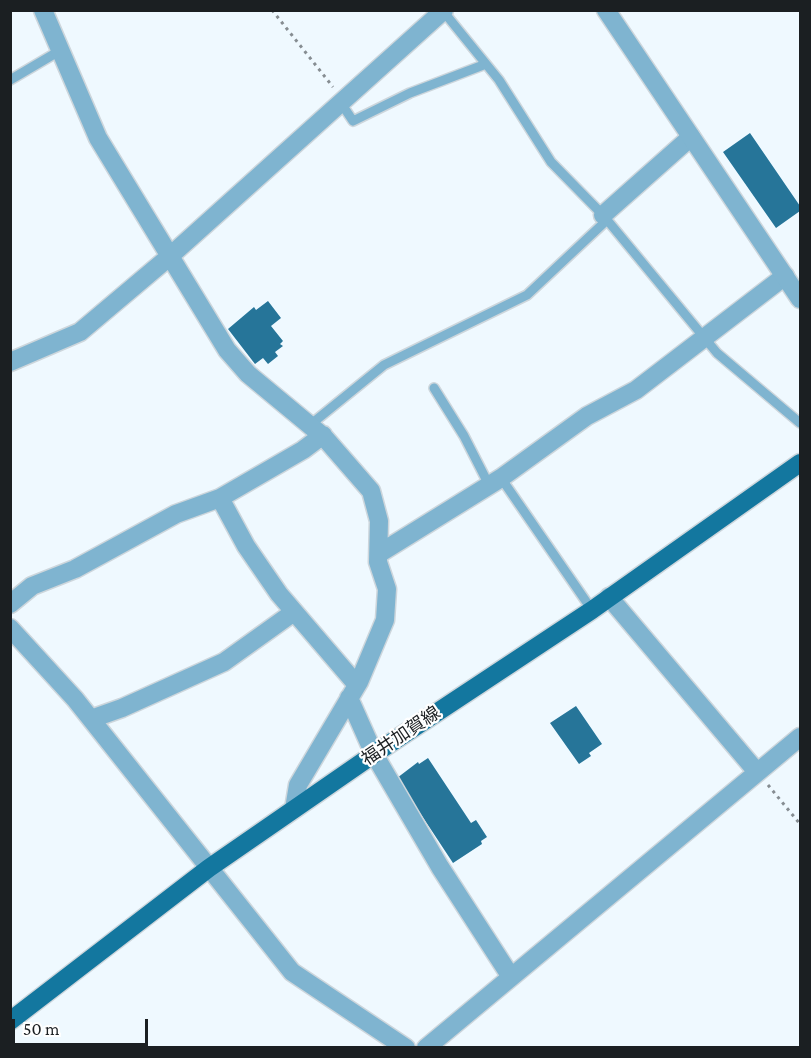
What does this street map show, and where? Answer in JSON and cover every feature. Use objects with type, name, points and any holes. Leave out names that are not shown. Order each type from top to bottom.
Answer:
[{"type":"main road","name":"福井加賀線","points":[[10,1021],[209,868],[294,808],[592,609],[799,467]]},
{"type":"street","points":[[606,10],[801,299]]},
{"type":"street","points":[[10,362],[80,332],[169,257],[443,11]]},
{"type":"street","points":[[49,13],[61,50],[98,138],[227,350],[248,374],[316,430],[371,491],[379,521],[378,562],[387,589],[385,620],[353,691],[298,785],[294,808]]},
{"type":"street","points":[[605,217],[691,137]]},
{"type":"street","points":[[380,553],[495,482],[587,416],[636,390],[785,276]]},
{"type":"street","points":[[10,604],[32,586],[75,569],[176,514],[220,498],[303,450],[316,430]]},
{"type":"street","points":[[220,498],[246,546],[279,594],[353,691],[374,754],[440,867],[511,977]]},
{"type":"street","points":[[609,597],[757,772]]},
{"type":"street","points":[[91,719],[122,708],[224,662],[294,612]]},
{"type":"street","points":[[10,628],[91,719],[292,972],[406,1047]]},
{"type":"street","points":[[426,1047],[801,736]]},
{"type":"lane","points":[[443,11],[499,80],[551,162],[605,217],[717,353],[801,423]]},
{"type":"lane","points":[[10,80],[61,50]]},
{"type":"lane","points":[[342,102],[354,121],[410,93],[486,64]]},
{"type":"lane","points":[[316,430],[384,365],[527,295],[605,217]]},
{"type":"lane","points":[[434,388],[495,482],[592,609]]},
{"type":"path","points":[[272,10],[342,102]]},
{"type":"path","points":[[757,772],[801,824]]},
{"type":"building","points":[[750,133],[800,206],[800,211],[776,228],[723,152]]},
{"type":"building","points":[[268,301],[281,318],[271,326],[283,341],[280,344],[283,346],[275,352],[278,356],[268,364],[263,358],[255,364],[228,329],[254,307],[256,310]]},
{"type":"building","points":[[576,706],[602,744],[589,753],[591,756],[579,764],[550,723]]},
{"type":"building","points":[[428,758],[471,823],[476,820],[487,837],[481,841],[482,844],[453,863],[397,778],[418,762],[419,764]]}]
